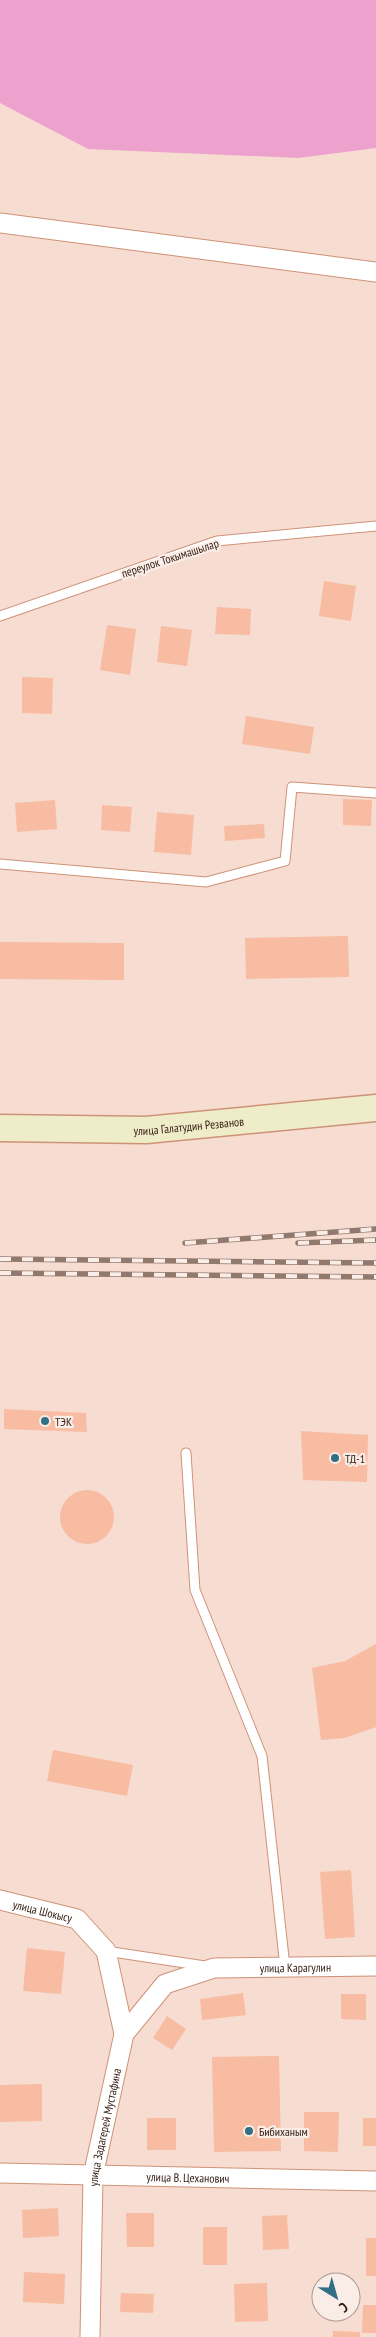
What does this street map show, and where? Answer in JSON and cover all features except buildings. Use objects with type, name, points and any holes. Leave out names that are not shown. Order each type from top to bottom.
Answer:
[{"type":"street","points":[[0,223],[376,272]]},
{"type":"street","name":"улица Галатудин Резванов","points":[[0,1128],[146,1130],[376,1108]]},
{"type":"street","name":"улица Шокысу","points":[[0,1900],[77,1919],[106,1950]]},
{"type":"street","points":[[106,1950],[124,2034]]},
{"type":"street","name":"улица Карагулин","points":[[214,1968],[376,1966]]},
{"type":"street","name":"улица Задагерей Мустафина","points":[[90,2337],[93,2176],[124,2034],[165,1984],[214,1968]]},
{"type":"street","name":"улица В. Цеханович","points":[[0,2174],[376,2182]]},
{"type":"lane","name":"переулок Токымашылар","points":[[0,616],[217,541],[376,526]]},
{"type":"lane","points":[[0,864],[206,882],[285,861],[292,787],[376,793]]},
{"type":"lane","points":[[186,1453],[195,1590],[262,1756],[286,1967]]},
{"type":"lane","points":[[106,1950],[214,1968]]},
{"type":"shaded area","points":[[0,0],[376,0],[376,148],[298,158],[88,149],[0,103]]},
{"type":"railway","points":[[185,1243],[376,1229]]},
{"type":"railway","points":[[298,1243],[376,1240]]},
{"type":"railway","points":[[0,1259],[376,1263]]},
{"type":"railway","points":[[0,1273],[376,1277]]},
{"type":"place","name":"ТЭК","points":[[45,1421]]},
{"type":"place","name":"ТД-1","points":[[335,1458]]},
{"type":"place","name":"Бибиханым","points":[[249,2131]]}]
